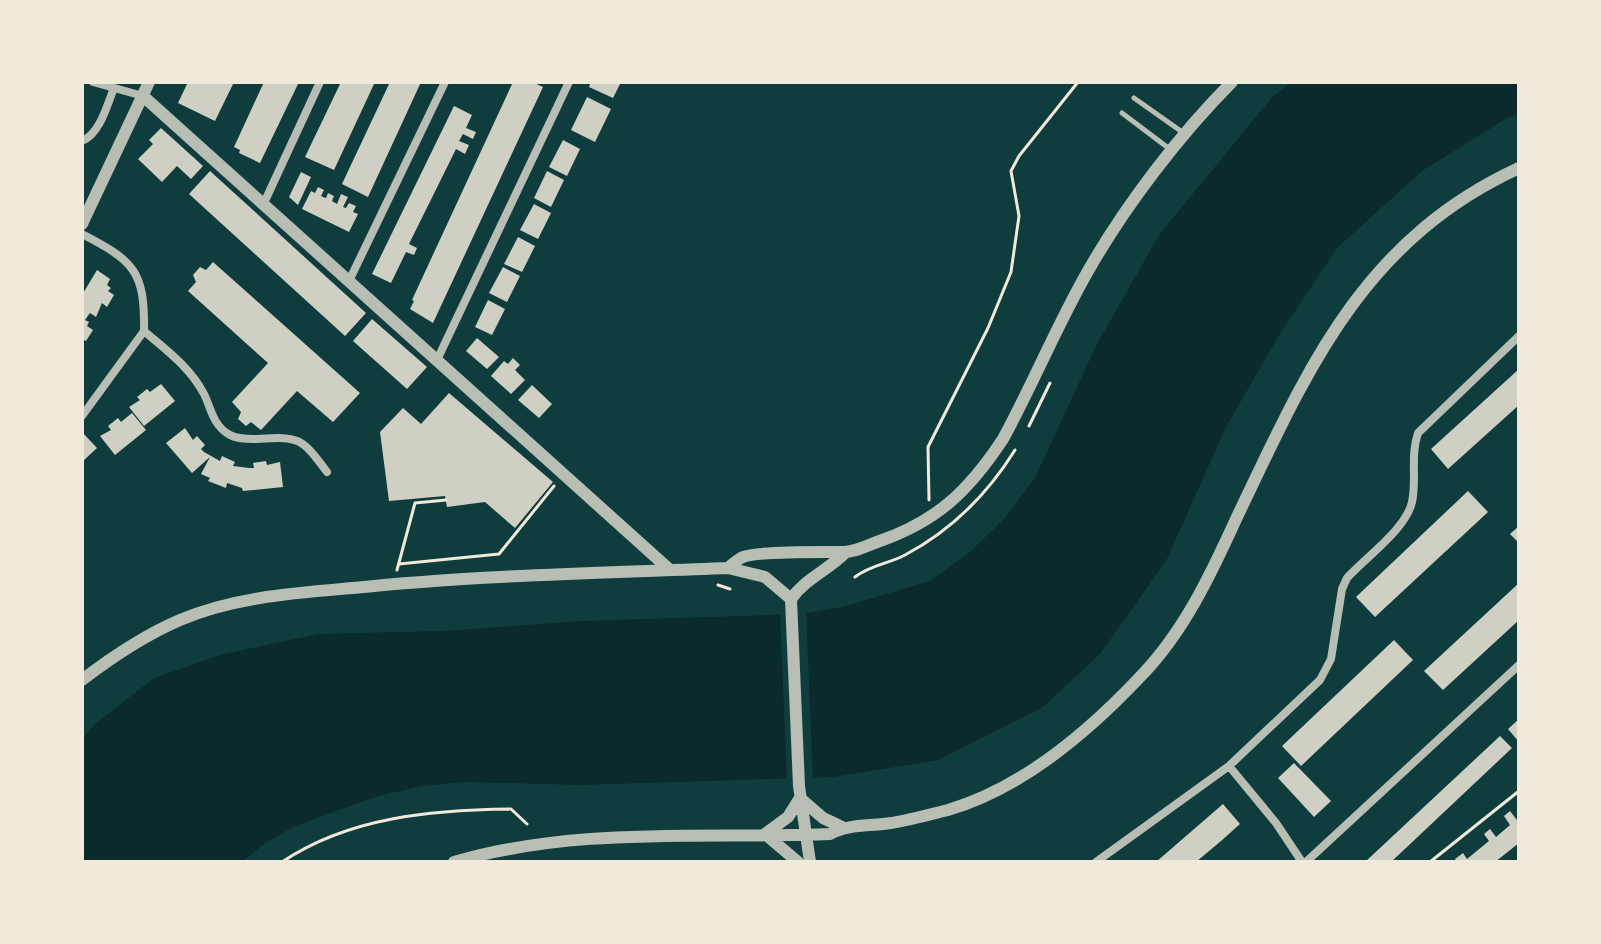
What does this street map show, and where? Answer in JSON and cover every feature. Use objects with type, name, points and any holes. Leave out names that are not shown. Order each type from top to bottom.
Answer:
[{"type":"street","points":[[93,82],[143,96],[670,570]]},
{"type":"street","points":[[82,224],[149,82]]},
{"type":"street","points":[[264,203],[320,82]]},
{"type":"street","points":[[349,281],[445,82]]},
{"type":"street","points":[[437,360],[569,82]]},
{"type":"street","points":[[728,568],[745,556],[826,551],[845,553],[909,531],[930,519],[958,496],[987,463],[1017,413],[1088,271],[1112,231],[1185,134],[1232,82]]},
{"type":"street","points":[[82,141],[90,138],[95,130],[114,88]]},
{"type":"street","points":[[454,862],[554,840],[682,834],[830,834],[842,827],[886,824],[950,809],[1046,760],[1099,719],[1143,674],[1182,625],[1216,563],[1301,385],[1332,331],[1359,294],[1388,261],[1457,202],[1519,168]]},
{"type":"street","points":[[82,234],[110,249],[126,261],[137,275],[143,290],[144,331],[82,416]]},
{"type":"street","points":[[144,331],[196,379],[212,415],[230,435],[246,439],[292,437],[301,442],[327,472]]},
{"type":"street","points":[[1096,862],[1229,766],[1320,680],[1331,659],[1342,589],[1347,578],[1406,517],[1412,501],[1413,455],[1418,433],[1519,336]]},
{"type":"street","points":[[810,862],[799,792],[792,604],[807,580],[830,569],[845,553]]},
{"type":"street","points":[[82,680],[129,647],[180,620],[275,595],[394,584],[728,568],[765,577],[792,604]]},
{"type":"street","points":[[1229,766],[1304,862],[1519,665]]},
{"type":"street","points":[[799,792],[823,818],[842,827]]},
{"type":"street","points":[[765,834],[788,817],[799,792]]},
{"type":"street","points":[[765,834],[798,862]]},
{"type":"lane","points":[[1134,98],[1185,134]]},
{"type":"lane","points":[[1122,113],[1172,151]]},
{"type":"path","points":[[929,503],[928,447],[988,328],[1011,272],[1019,216],[1011,171],[1019,156],[1078,82]]},
{"type":"path","points":[[446,500],[415,503],[399,564],[499,554],[555,485]]},
{"type":"path","points":[[705,585],[730,589]]},
{"type":"path","points":[[1430,862],[1519,791]]},
{"type":"path","points":[[282,862],[318,840],[369,823],[421,813],[511,809],[527,824]]},
{"type":"water","points":[[1292,82],[1519,82],[1519,114],[1507,118],[1422,171],[1337,248],[1278,337],[1226,427],[1166,561],[1100,654],[1043,707],[938,760],[834,777],[580,785],[466,782],[422,786],[378,796],[295,826],[265,843],[242,862],[82,862],[82,739],[94,725],[154,678],[223,654],[319,634],[803,614],[846,606],[930,581],[970,552],[1004,519],[1035,478],[1096,346],[1159,235],[1273,96]]},
{"type":"pier","points":[[806,609],[813,782],[787,783],[780,610]]},
{"type":"building","points":[[188,82],[234,82],[215,121],[178,103]]},
{"type":"building","points":[[264,82],[299,82],[260,163],[239,153],[240,150],[234,147]]},
{"type":"building","points":[[341,82],[375,82],[334,170],[305,157]]},
{"type":"building","points":[[390,82],[421,82],[368,197],[342,184]]},
{"type":"building","points":[[513,82],[532,82],[543,87],[433,323],[410,309],[412,300]]},
{"type":"building","points":[[591,82],[621,82],[613,98],[589,87]]},
{"type":"building","points":[[587,97],[611,109],[595,142],[571,130]]},
{"type":"building","points":[[454,106],[472,115],[466,128],[476,132],[473,139],[463,134],[459,141],[469,145],[465,154],[456,149],[409,244],[417,248],[414,255],[406,252],[391,283],[372,274]]},
{"type":"building","points":[[161,128],[203,166],[191,179],[177,166],[162,182],[138,159],[153,144],[149,140]]},
{"type":"building","points":[[563,140],[580,149],[567,176],[549,167]]},
{"type":"building","points":[[210,171],[366,313],[345,336],[189,194]]},
{"type":"building","points":[[547,171],[564,180],[551,207],[534,198]]},
{"type":"building","points":[[301,172],[311,177],[298,205],[289,197]]},
{"type":"building","points":[[318,187],[324,190],[321,196],[326,198],[328,193],[334,196],[332,201],[337,204],[341,194],[348,197],[343,207],[346,208],[349,203],[356,206],[353,212],[358,214],[349,232],[302,209],[311,191],[315,193]]},
{"type":"building","points":[[534,204],[551,213],[538,239],[520,230]]},
{"type":"building","points":[[518,237],[535,246],[522,272],[504,264]]},
{"type":"building","points":[[213,262],[360,393],[333,422],[297,391],[261,430],[251,422],[246,426],[238,419],[241,412],[232,402],[268,363],[188,291],[196,282],[193,275],[200,267],[206,270]]},
{"type":"building","points":[[503,267],[520,276],[507,302],[489,293]]},
{"type":"building","points":[[97,270],[110,279],[107,285],[111,288],[108,291],[114,295],[107,307],[102,303],[96,317],[90,313],[85,320],[93,330],[86,341],[82,339],[82,295]]},
{"type":"building","points":[[488,300],[505,309],[492,335],[475,327]]},
{"type":"building","points":[[372,319],[427,367],[407,389],[353,341]]},
{"type":"building","points":[[477,338],[499,357],[487,369],[466,351]]},
{"type":"building","points":[[513,358],[520,365],[515,370],[525,380],[511,394],[491,376],[504,361],[508,364]]},
{"type":"building","points":[[1519,369],[1519,405],[1448,469],[1431,449]]},
{"type":"building","points":[[161,384],[175,401],[144,426],[129,407],[140,400],[137,397],[147,389],[150,392]]},
{"type":"building","points":[[532,385],[552,404],[539,418],[518,400]]},
{"type":"building","points":[[449,393],[553,482],[515,528],[485,502],[447,507],[445,496],[389,501],[380,432],[403,408],[421,424]]},
{"type":"building","points":[[132,413],[146,430],[115,455],[100,436],[111,430],[108,426],[118,418],[121,422]]},
{"type":"building","points":[[185,428],[193,440],[197,436],[205,445],[201,449],[204,452],[220,461],[222,456],[235,462],[233,466],[254,468],[253,463],[266,461],[267,465],[280,462],[283,487],[243,491],[227,483],[226,488],[208,481],[210,478],[201,474],[210,457],[192,473],[166,443]]},
{"type":"building","points":[[82,432],[97,448],[82,462]]},
{"type":"building","points":[[1468,491],[1488,512],[1375,617],[1356,597]]},
{"type":"building","points":[[1519,526],[1519,543],[1510,534]]},
{"type":"building","points":[[1519,583],[1519,620],[1443,690],[1424,671]]},
{"type":"building","points":[[1394,640],[1413,660],[1301,766],[1282,746]]},
{"type":"building","points":[[1519,719],[1519,742],[1508,729]]},
{"type":"building","points":[[1500,736],[1512,748],[1391,862],[1365,862]]},
{"type":"building","points":[[1294,763],[1331,801],[1314,817],[1278,778]]},
{"type":"building","points":[[1223,804],[1240,824],[1221,841],[1196,862],[1156,862]]},
{"type":"building","points":[[1510,811],[1517,820],[1519,818],[1519,843],[1495,862],[1457,862],[1455,859],[1463,853],[1467,859],[1489,841],[1484,834],[1490,829],[1496,837],[1510,825],[1504,816]]}]
